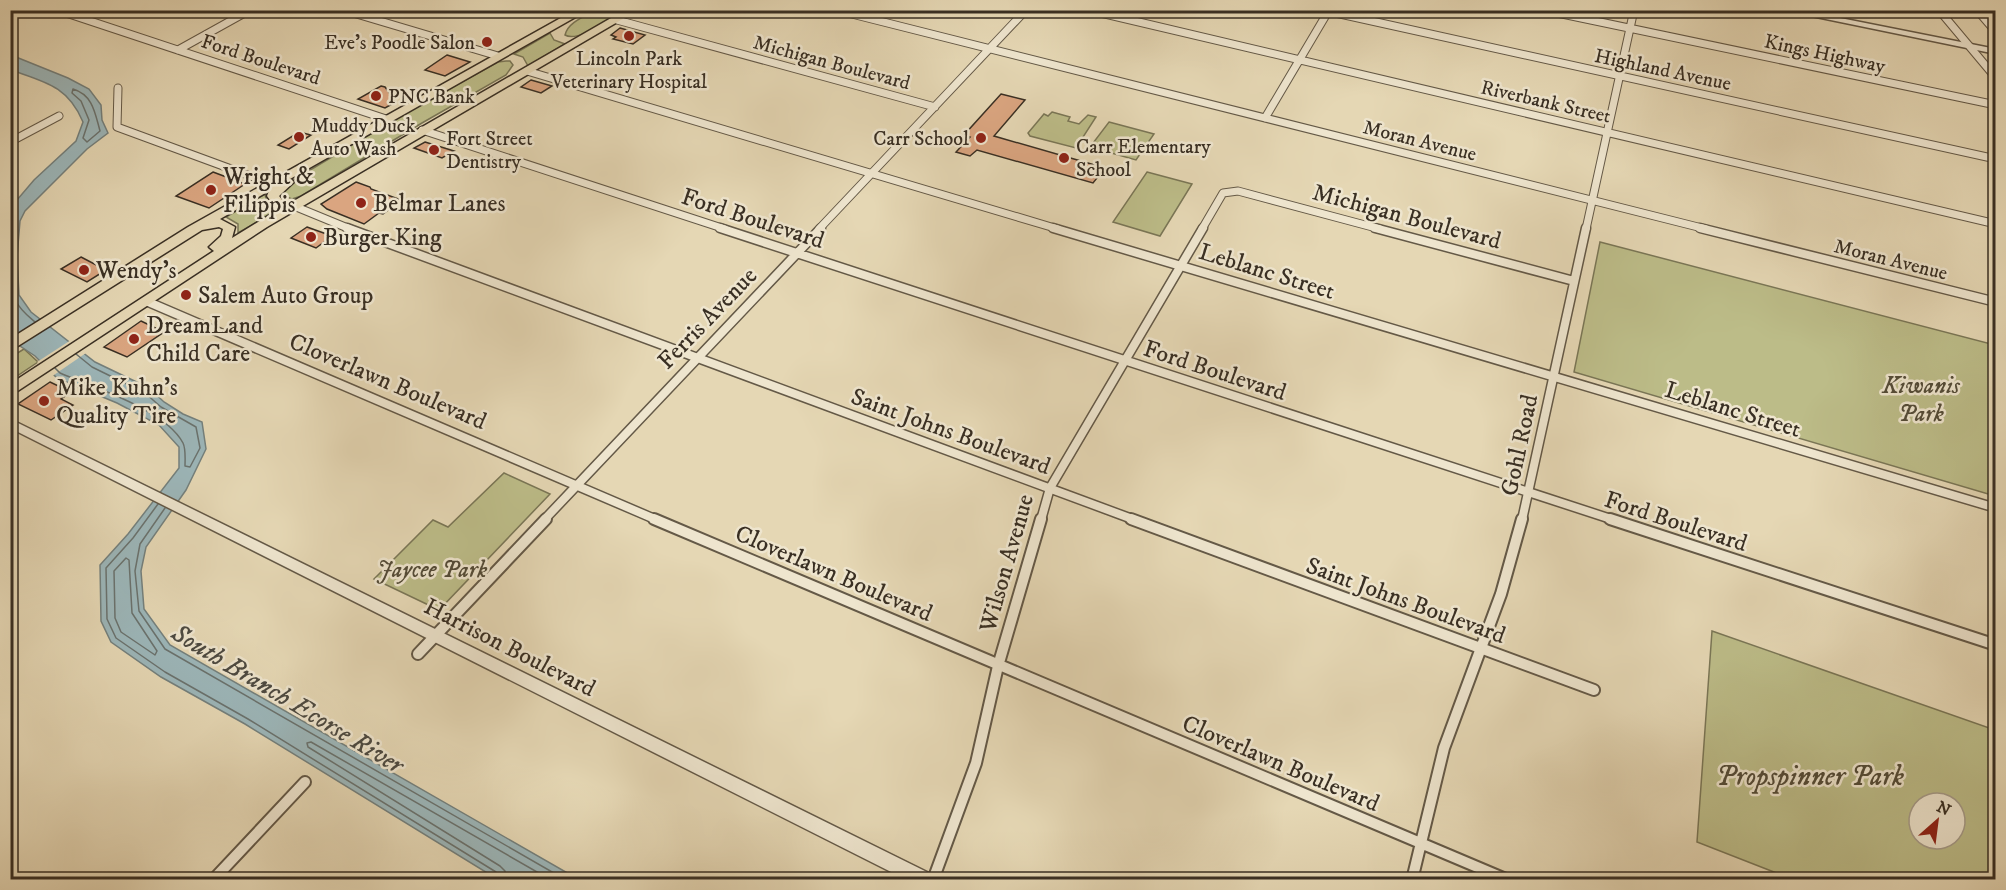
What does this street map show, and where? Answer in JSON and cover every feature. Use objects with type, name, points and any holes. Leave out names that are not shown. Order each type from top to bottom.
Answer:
[{"type":"main road","points":[[12,345],[192,230],[272,183],[583,10]]},
{"type":"main road","points":[[585,38],[573,42],[557,39],[554,36],[556,31],[593,10]]},
{"type":"main road","points":[[10,391],[294,206],[422,130],[522,64],[585,38],[633,10]]},
{"type":"main road","points":[[485,64],[506,57],[522,64]]},
{"type":"main road","points":[[294,206],[276,202],[273,196],[275,191],[381,128],[415,103]]},
{"type":"main road","points":[[127,314],[128,305],[220,244],[230,232],[229,227],[220,223],[192,230]]},
{"type":"street","name":"Ford Boulevard","points":[[57,10],[386,119]]},
{"type":"street","points":[[178,50],[250,10]]},
{"type":"street","points":[[343,10],[498,56]]},
{"type":"street","name":"Moran Avenue","points":[[836,10],[1995,302]]},
{"type":"street","name":"Ferris Avenue","points":[[418,654],[1026,10]]},
{"type":"street","name":"Riverbank Street","points":[[1088,10],[1995,224]]},
{"type":"street","name":"Kings Highway","points":[[1543,10],[1995,105]]},
{"type":"street","name":"Gohl Road","points":[[1412,879],[1444,748],[1510,569],[1593,207],[1592,201],[1634,10]]},
{"type":"street","points":[[1786,10],[1995,52]]},
{"type":"street","points":[[1939,10],[1995,78]]},
{"type":"street","points":[[1977,10],[1995,32]]},
{"type":"street","points":[[1265,118],[1327,11]]},
{"type":"street","name":"Highland Avenue","points":[[1327,11],[1995,159]]},
{"type":"street","name":"Michigan Boulevard","points":[[617,20],[935,107]]},
{"type":"street","name":"Leblanc Street","points":[[522,64],[872,174],[1995,508]]},
{"type":"street","points":[[118,88],[117,127],[272,183]]},
{"type":"street","points":[[10,142],[59,116]]},
{"type":"street","name":"Ford Boulevard","points":[[422,130],[1995,645]]},
{"type":"street","name":"Michigan Boulevard","points":[[1228,190],[1238,190],[1574,282]]},
{"type":"street","name":"Wilson Avenue","points":[[933,879],[976,763],[998,666],[1050,488],[1222,194],[1228,190]]},
{"type":"street","name":"Saint Johns Boulevard","points":[[294,206],[353,231],[1594,690]]},
{"type":"street","name":"Cloverlawn Boulevard","points":[[146,301],[998,666],[1508,879]]},
{"type":"street","name":"Harrison Boulevard","points":[[10,423],[925,879]]},
{"type":"street","points":[[213,879],[305,782]]},
{"type":"green space","points":[[595,11],[625,11],[586,33],[571,37],[565,35],[573,23]]},
{"type":"green space","points":[[550,33],[554,40],[565,44],[528,66],[523,57],[514,54]]},
{"type":"green space","points":[[510,61],[513,65],[506,75],[301,196],[292,199],[282,195],[290,182],[404,114],[498,62]]},
{"type":"green space","points":[[1052,112],[1070,117],[1068,121],[1079,124],[1088,115],[1096,117],[1076,148],[1030,136],[1028,133],[1044,114],[1048,116]]},
{"type":"green space","points":[[1109,122],[1154,134],[1136,160],[1090,147]]},
{"type":"green space","points":[[1147,172],[1192,184],[1160,236],[1113,222]]},
{"type":"green space","points":[[265,194],[267,203],[280,209],[238,233],[238,224],[226,217]]},
{"type":"green space","name":"Kiwanis Park","points":[[1600,242],[1995,345],[1995,496],[1574,372]]},
{"type":"green space","points":[[24,349],[38,362],[11,380],[11,357]]},
{"type":"green space","name":"Jaycee Park","points":[[504,473],[550,494],[439,610],[374,579],[433,520],[448,527]]},
{"type":"green space","name":"Propspinner Park","points":[[1712,631],[1995,730],[1995,879],[1792,879],[1697,842]]},
{"type":"water","points":[[11,55],[89,89],[101,105],[102,120],[108,133],[87,149],[25,211],[20,221],[17,257],[19,295],[31,312],[95,362],[149,388],[164,402],[202,422],[206,449],[186,490],[146,547],[141,571],[144,609],[170,645],[578,879],[497,879],[245,724],[161,677],[111,642],[101,621],[100,565],[128,534],[179,468],[179,447],[159,425],[117,403],[57,378],[35,356],[11,340],[11,207],[34,180],[76,141],[83,122],[77,110],[63,93],[45,82],[11,70]]},
{"type":"pier","points":[[71,340],[86,353],[51,377],[37,362]]},
{"type":"building","name":"Lincoln Park Veterinary Hospital","points":[[620,28],[645,35],[633,44],[613,39],[616,37],[611,35]]},
{"type":"building","points":[[447,55],[470,62],[445,76],[425,70]]},
{"type":"building","points":[[531,80],[552,86],[541,93],[521,87]]},
{"type":"building","name":"PNC Bank","points":[[381,86],[385,87],[396,102],[385,108],[358,99]]},
{"type":"building","name":"Carr School","points":[[1001,94],[1025,100],[994,136],[1105,168],[1093,183],[977,150],[970,156],[956,152],[970,137],[964,135]]},
{"type":"building","name":"Muddy Duck Auto Wash","points":[[299,132],[311,135],[289,149],[278,145]]},
{"type":"building","name":"Fort Street Dentistry","points":[[425,142],[454,151],[442,158],[414,148]]},
{"type":"building","name":"Wright & Filippis","points":[[213,172],[245,184],[209,208],[176,196]]},
{"type":"building","name":"Belmar Lanes","points":[[356,182],[401,200],[383,214],[379,213],[364,224],[327,209],[321,204]]},
{"type":"building","name":"Burger King","points":[[307,227],[332,236],[316,248],[291,238]]},
{"type":"building","name":"Wendy's","points":[[81,257],[106,270],[87,282],[61,269]]},
{"type":"building","name":"DreamLand Child Care","points":[[141,321],[164,332],[127,357],[104,347]]},
{"type":"building","name":"Mike Kuhn's Quality Tire","points":[[50,382],[71,392],[61,399],[73,405],[51,420],[18,404]]},
{"type":"place","name":"Lincoln Park Veterinary Hospital","points":[[629,36]]},
{"type":"place","name":"Eve's Poodle Salon","points":[[487,42]]},
{"type":"place","name":"PNC Bank","points":[[376,96]]},
{"type":"place","name":"Muddy Duck Auto Wash","points":[[299,137]]},
{"type":"place","name":"Carr School","points":[[981,138]]},
{"type":"place","name":"Fort Street Dentistry","points":[[434,150]]},
{"type":"place","name":"Carr Elementary School","points":[[1064,158]]},
{"type":"place","name":"Wright & Filippis","points":[[211,190]]},
{"type":"place","name":"Belmar Lanes","points":[[361,203]]},
{"type":"place","name":"Burger King","points":[[311,237]]},
{"type":"place","name":"Wendy's","points":[[84,270]]},
{"type":"place","name":"Salem Auto Group","points":[[186,295]]},
{"type":"place","name":"DreamLand Child Care","points":[[134,339]]},
{"type":"place","name":"Mike Kuhn's Quality Tire","points":[[44,401]]},
{"type":"water label","name":"South Branch Ecorse River","points":[[288,698]]}]
